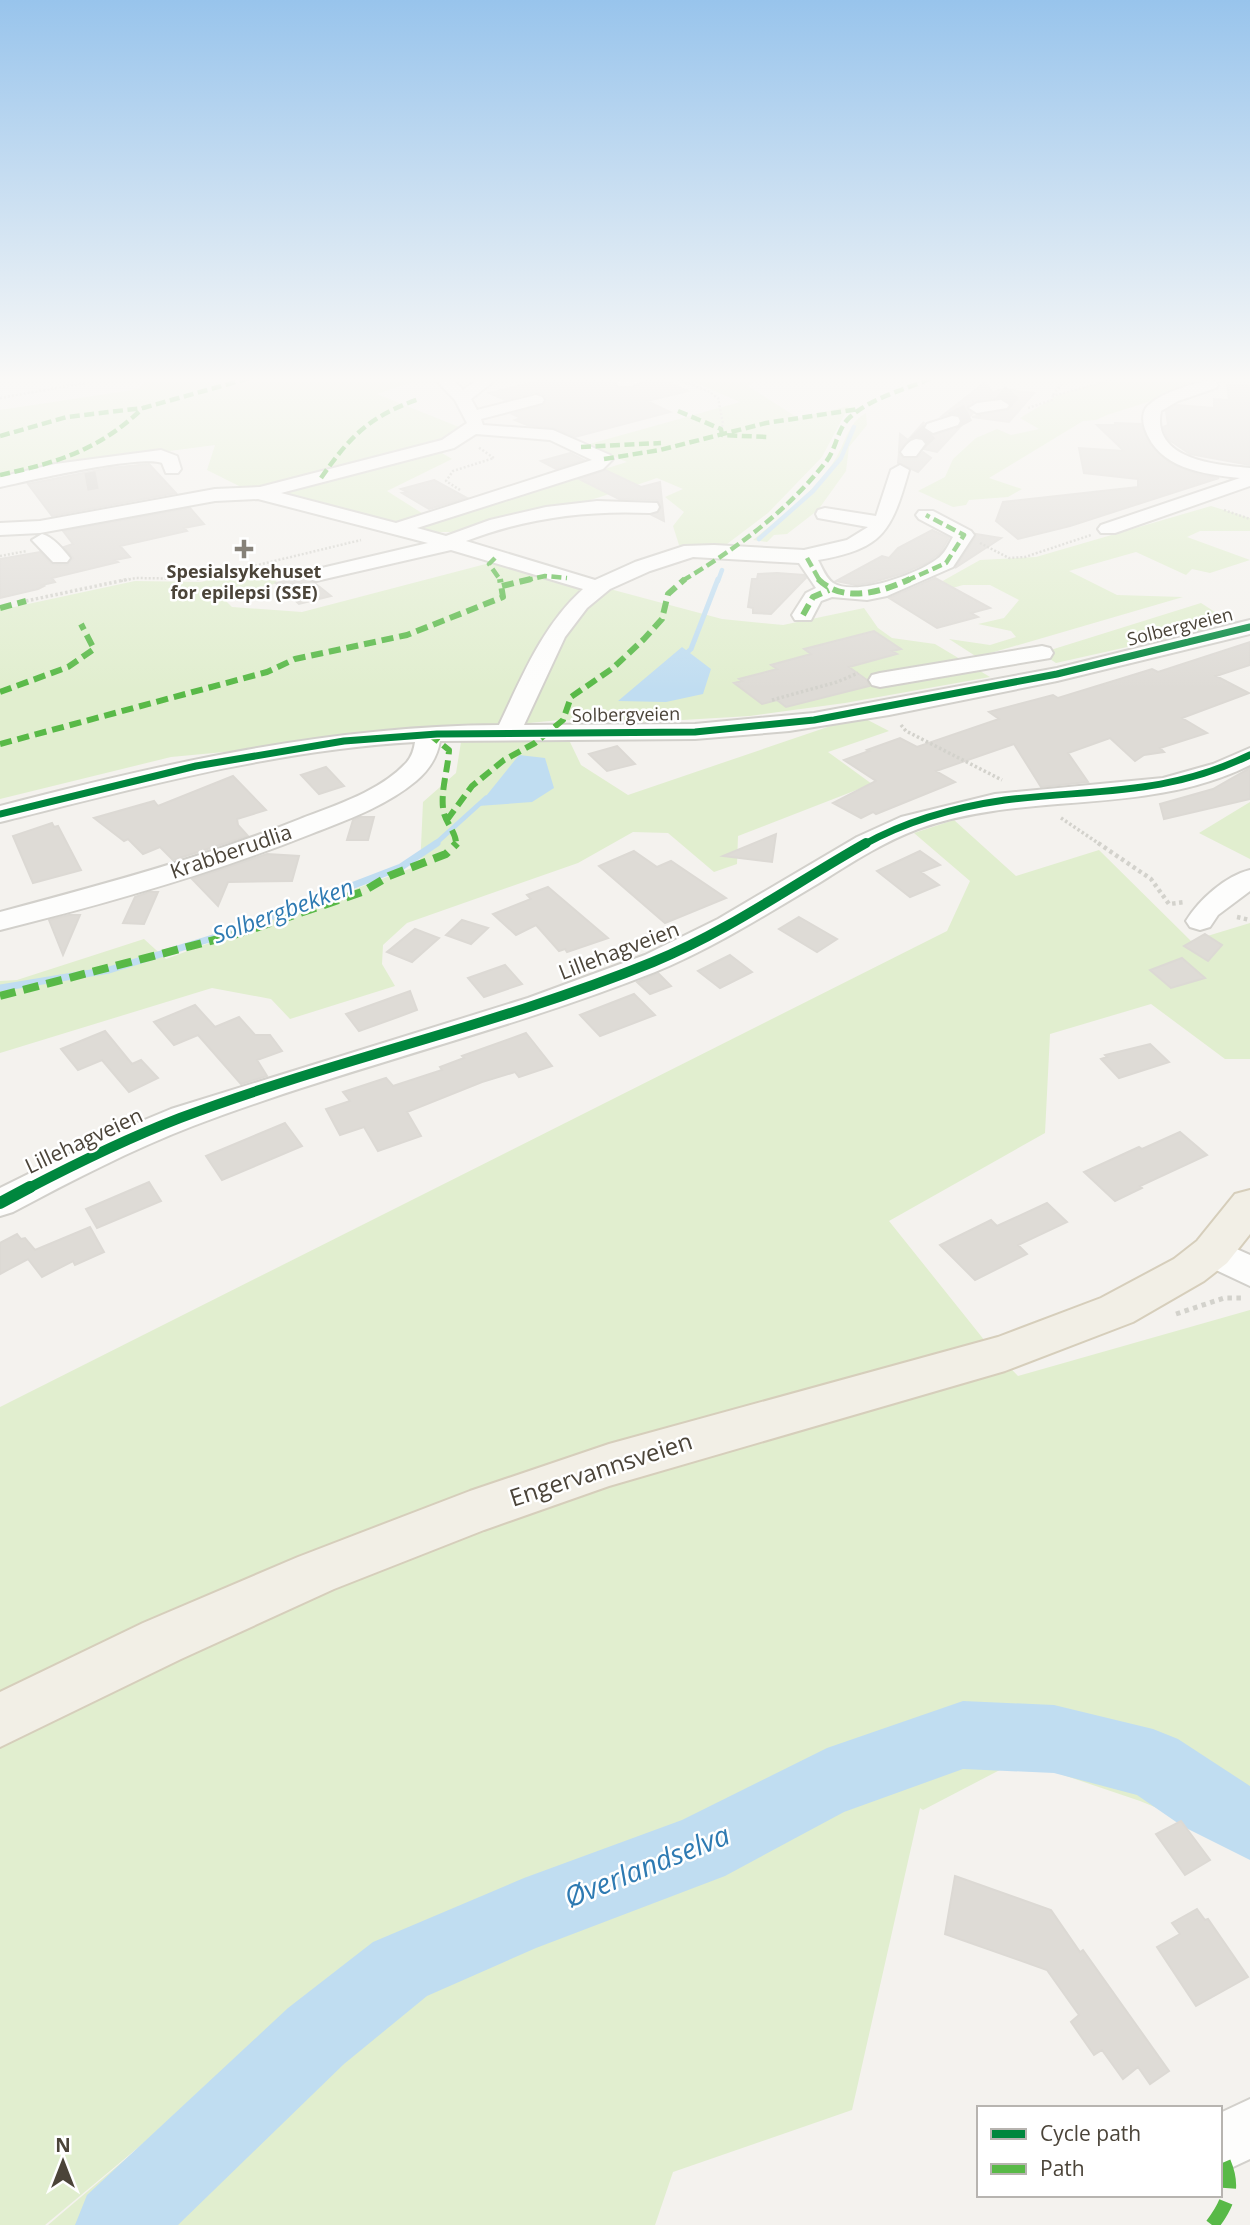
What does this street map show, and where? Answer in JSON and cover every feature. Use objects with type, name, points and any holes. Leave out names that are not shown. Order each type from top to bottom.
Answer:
[{"type":"main road","name":"Engervannsveien","points":[[0,1720],[162,1641],[303,1578],[470,1513],[609,1465],[1016,1349],[1117,1310],[1160,1288],[1240,1237]]},
{"type":"street","points":[[0,501],[88,482]]},
{"type":"street","points":[[217,482],[238,492]]},
{"type":"street","points":[[260,493],[306,482]]},
{"type":"street","points":[[396,529],[545,482]]},
{"type":"street","points":[[508,733],[558,628],[571,610],[597,587],[690,551],[731,552],[773,567],[829,553],[875,530],[896,482]]},
{"type":"street","points":[[1108,529],[1245,482]]},
{"type":"street","points":[[0,529],[21,529],[238,492],[260,493],[449,543],[597,587]]},
{"type":"street","points":[[316,575],[449,543],[491,524],[558,509],[598,505],[650,507]]},
{"type":"street","points":[[36,545],[93,529],[110,514]]},
{"type":"street","points":[[803,615],[813,597],[829,590],[854,594],[887,590],[946,563],[964,535],[926,515]]},
{"type":"street","points":[[818,520],[875,530]]},
{"type":"street","points":[[21,529],[36,545],[60,558]]},
{"type":"street","points":[[807,558],[817,578],[829,590]]},
{"type":"street","name":"Solbergveien","points":[[0,814],[143,779],[294,748],[343,741],[429,734],[703,731],[827,719],[1012,685],[1250,627]]},
{"type":"street","points":[[880,680],[1042,653]]},
{"type":"street","name":"Krabberudlia","points":[[0,921],[228,855],[356,805],[418,766],[425,754],[429,734]]},
{"type":"street","name":"Lillehagveien","points":[[0,1180],[61,1156],[117,1143],[313,1073],[475,1025],[654,961],[713,934],[845,855],[905,825],[950,811],[1032,798],[1136,790],[1174,783],[1213,774],[1250,755]]},
{"type":"street","points":[[1208,912],[1250,878]]},
{"type":"street","name":"Lillehagveien","points":[[0,1203],[117,1143]]},
{"type":"street","points":[[1222,2143],[1250,2128]]},
{"type":"path","points":[[447,482],[483,502]]},
{"type":"path","points":[[26,601],[136,579],[200,579],[383,535],[396,529]]},
{"type":"path","points":[[964,535],[1010,558],[1025,556],[1108,529]]},
{"type":"path","points":[[0,556],[36,545]]},
{"type":"path","points":[[903,721],[900,726],[906,731],[998,777],[1151,879],[1169,904],[1207,899],[1208,912]]},
{"type":"path","points":[[1163,1319],[1224,1298],[1250,1298]]},
{"type":"green space","points":[[231,482],[406,482],[387,491],[425,515],[391,527],[243,488]]},
{"type":"green space","points":[[563,482],[645,482],[571,506],[498,525],[464,531],[436,532],[417,527]]},
{"type":"green space","points":[[666,482],[798,482],[768,513],[727,544],[679,545],[673,526],[684,512],[665,497],[683,489]]},
{"type":"green space","points":[[818,482],[838,482],[818,510],[787,534],[774,535],[767,542],[753,540]]},
{"type":"green space","points":[[936,482],[1001,482],[1022,489],[1008,497],[969,500],[966,505],[953,507],[918,491]]},
{"type":"green space","points":[[1211,506],[1250,518],[1250,531],[1200,531],[1187,537],[1250,560],[1210,573],[1192,569],[1186,575],[1136,552],[1069,571],[1117,595],[1183,597],[977,657],[949,639],[990,645],[1016,637],[1011,631],[978,624],[1004,618],[1019,600],[990,585],[963,585],[907,601],[980,560],[1036,557]]},
{"type":"green space","points":[[501,560],[722,619],[783,625],[864,608],[878,628],[892,638],[935,644],[990,677],[845,703],[750,716],[649,722],[560,720],[171,757],[0,799],[0,610],[135,581],[201,582],[249,571],[256,577],[268,574],[278,583],[222,597],[232,607],[302,612]]},
{"type":"green space","points":[[1201,603],[1215,612],[1203,630],[1056,663],[1041,653]]},
{"type":"green space","points":[[860,716],[889,731],[828,752],[872,784],[738,836],[737,864],[714,872],[668,833],[633,832],[578,863],[407,923],[383,945],[382,964],[395,986],[290,1019],[271,999],[212,988],[0,1053],[0,981],[17,980],[144,939],[166,959],[417,866],[420,869],[423,802],[456,773],[461,742],[570,742],[581,765],[628,795]]},
{"type":"green space","points":[[1250,802],[1250,859],[1199,833]]},
{"type":"green space","points":[[954,820],[1016,876],[1099,850],[1191,941],[1250,923],[1250,1059],[1225,1059],[1151,1004],[1050,1034],[1045,1133],[889,1221],[989,1346],[1018,1376],[1250,1310],[1250,1846],[1140,1801],[1019,1760],[923,1810],[920,1808],[852,2110],[673,2172],[655,2225],[48,2225],[188,2106],[45,2225],[0,2225],[0,1407],[947,931],[970,881],[914,833]]},
{"type":"water","points":[[682,647],[711,669],[703,694],[666,702],[618,701]]},
{"type":"water","points":[[519,755],[545,758],[554,788],[532,802],[478,806]]},
{"type":"building","points":[[166,482],[176,493],[52,516],[28,484]]},
{"type":"building","points":[[437,482],[467,498],[429,509],[402,493],[407,492],[401,489]]},
{"type":"building","points":[[585,482],[630,482],[641,487],[660,482],[664,521],[652,515],[661,508],[657,500],[619,499]]},
{"type":"building","points":[[1138,482],[1207,482],[1070,526],[1018,539],[996,521],[1003,502],[1138,487]]},
{"type":"building","points":[[190,508],[204,524],[184,528],[187,531],[120,546],[130,557],[52,578],[55,582],[42,585],[44,586],[38,589],[0,598],[0,559],[40,552],[51,564],[67,565],[73,558],[64,547],[73,544],[63,531]]},
{"type":"building","points":[[932,530],[949,538],[940,553],[927,563],[870,583],[856,585],[836,581],[882,556],[889,558],[898,548]]},
{"type":"building","points":[[976,536],[1001,538],[955,568]]},
{"type":"building","points":[[758,574],[804,575],[806,578],[771,614],[753,613],[753,608],[748,607],[752,579],[757,579]]},
{"type":"building","points":[[304,577],[331,596],[299,604],[276,583]]},
{"type":"building","points":[[935,578],[990,608],[971,613],[978,617],[937,628],[889,598]]},
{"type":"building","points":[[874,631],[901,649],[892,651],[897,654],[849,667],[867,680],[869,686],[786,707],[777,700],[762,704],[734,683],[742,681],[739,679],[777,669],[771,665],[811,654],[804,649]]},
{"type":"building","points":[[1250,642],[1250,665],[1216,676],[1249,693],[1182,718],[1207,733],[1160,748],[1164,752],[1144,755],[1135,761],[1110,738],[1068,753],[1088,782],[1041,787],[1014,744],[936,771],[955,782],[876,814],[873,812],[861,818],[833,803],[876,781],[844,760],[869,751],[867,750],[900,738],[917,747],[999,719],[989,712],[1053,695],[1058,698],[1152,669],[1158,672]]},
{"type":"building","points":[[617,746],[635,764],[607,771],[589,754]]},
{"type":"building","points":[[326,767],[344,786],[319,794],[301,775]]},
{"type":"building","points":[[1250,768],[1250,799],[1164,819],[1160,804],[1213,789]]},
{"type":"building","points":[[233,776],[266,810],[237,819],[238,825],[248,836],[173,860],[160,847],[143,854],[128,839],[124,841],[94,818],[154,801],[158,806]]},
{"type":"building","points":[[374,817],[368,840],[347,840],[353,820]]},
{"type":"building","points":[[52,823],[54,827],[58,826],[81,870],[33,883],[13,836]]},
{"type":"building","points":[[776,834],[772,862],[723,856]]},
{"type":"building","points":[[634,851],[657,867],[671,861],[726,898],[665,923],[599,866]]},
{"type":"building","points":[[920,851],[940,865],[921,872],[939,885],[910,897],[877,871]]},
{"type":"building","points":[[267,854],[299,856],[292,881],[228,882],[218,906],[192,879]]},
{"type":"building","points":[[548,887],[608,938],[567,952],[565,949],[559,951],[536,925],[516,935],[493,914],[531,899],[527,895]]},
{"type":"building","points":[[158,892],[144,924],[123,923],[135,897]]},
{"type":"building","points":[[80,915],[63,955],[49,920]]},
{"type":"building","points":[[799,917],[837,939],[817,952],[779,929]]},
{"type":"building","points":[[462,920],[488,928],[471,944],[446,935]]},
{"type":"building","points":[[415,929],[439,938],[412,962],[387,952]]},
{"type":"building","points":[[1205,934],[1222,945],[1208,961],[1184,946]]},
{"type":"building","points":[[730,955],[752,972],[720,988],[698,971]]},
{"type":"building","points":[[1182,958],[1205,978],[1171,988],[1150,970]]},
{"type":"building","points":[[505,965],[522,984],[484,997],[468,978]]},
{"type":"building","points":[[658,973],[671,986],[650,994],[637,982]]},
{"type":"building","points":[[410,991],[417,1010],[398,1017],[359,1031],[346,1014]]},
{"type":"building","points":[[634,994],[655,1015],[600,1036],[580,1015]]},
{"type":"building","points":[[195,1005],[215,1027],[239,1017],[255,1035],[270,1035],[282,1051],[257,1060],[267,1076],[241,1084],[198,1035],[174,1045],[154,1022]]},
{"type":"building","points":[[105,1031],[132,1064],[141,1060],[158,1078],[129,1092],[102,1060],[78,1070],[61,1049]]},
{"type":"building","points":[[526,1033],[552,1066],[519,1077],[515,1072],[482,1082],[407,1112],[421,1136],[378,1151],[364,1127],[340,1135],[326,1109],[350,1101],[343,1092],[386,1078],[393,1086],[442,1070],[440,1067],[464,1058],[462,1056]]},
{"type":"building","points":[[1150,1044],[1169,1062],[1119,1078],[1101,1059],[1107,1057],[1105,1055]]},
{"type":"building","points":[[285,1123],[302,1146],[222,1180],[206,1156]]},
{"type":"building","points":[[1180,1132],[1207,1155],[1140,1186],[1142,1188],[1115,1201],[1084,1172],[1139,1147],[1142,1149]]},
{"type":"building","points":[[149,1182],[161,1201],[97,1228],[86,1209]]},
{"type":"building","points":[[1047,1203],[1067,1222],[1018,1245],[1027,1254],[975,1280],[940,1245],[991,1220],[997,1226]]},
{"type":"building","points":[[90,1227],[104,1252],[75,1265],[73,1261],[42,1277],[28,1259],[0,1274],[0,1243],[17,1234],[21,1239],[25,1238],[35,1250]]},
{"type":"building","points":[[1181,1821],[1210,1860],[1185,1875],[1156,1834]]},
{"type":"building","points":[[955,1876],[1051,1910],[1080,1952],[1083,1950],[1169,2071],[1150,2084],[1138,2067],[1123,2079],[1102,2050],[1094,2055],[1071,2022],[1079,2015],[1047,1970],[945,1934]]},
{"type":"building","points":[[1197,1909],[1205,1920],[1208,1919],[1248,1977],[1196,2006],[1157,1947],[1180,1934],[1172,1923]]},
{"type":"waterway","name":"Solbergbekken","points":[[759,539],[821,482]]},
{"type":"waterway","name":"Solbergbekken","points":[[718,581],[722,570]]},
{"type":"waterway","name":"Solbergbekken","points":[[681,658],[691,649],[718,579]]},
{"type":"waterway","name":"Solbergbekken","points":[[434,845],[486,798]]},
{"type":"waterway","name":"Solbergbekken","points":[[0,988],[109,970],[229,933],[401,867],[434,845]]},
{"type":"waterway","name":"Øverlandselva","points":[[117,2225],[316,2036],[400,1969],[524,1915],[699,1850],[827,1783],[963,1735],[1054,1739],[1153,1764],[1207,1801],[1250,1824]]},
{"type":"marked path","points":[[447,820],[472,786],[504,760],[535,743],[563,720],[571,697],[613,668],[644,639],[662,619],[668,594],[679,583],[731,552],[795,498],[809,482]]},
{"type":"marked path","points":[[807,558],[817,578],[829,590],[867,594],[887,590],[946,563],[964,535],[926,515]]},
{"type":"marked path","points":[[0,744],[267,672],[295,659],[407,635],[503,597],[501,581],[489,564],[495,558]]},
{"type":"marked path","points":[[502,586],[545,576],[567,578]]},
{"type":"marked path","points":[[803,615],[813,597],[829,590]]},
{"type":"marked path","points":[[0,608],[26,601]]},
{"type":"marked path","points":[[0,692],[68,667],[94,649],[81,624]]},
{"type":"marked path","points":[[0,996],[241,933],[362,892],[389,876],[446,854],[457,844],[456,835],[448,825],[442,805],[449,750],[429,734]]},
{"type":"marked path","points":[[1212,2225],[1225,2207],[1231,2191],[1229,2175],[1222,2158]]},
{"type":"cycle path","points":[[0,814],[196,766],[344,741],[437,734],[695,732],[814,720],[889,708],[1057,674],[1173,648],[1250,627]]},
{"type":"cycle path","points":[[0,1203],[67,1168],[183,1117],[480,1024],[655,961],[728,925],[866,843],[910,823],[995,802],[1163,786],[1222,769],[1250,755]]},
{"type":"place","name":"Spesialsykehuset for epilepsi (SSE)","points":[[244,549]]}]
